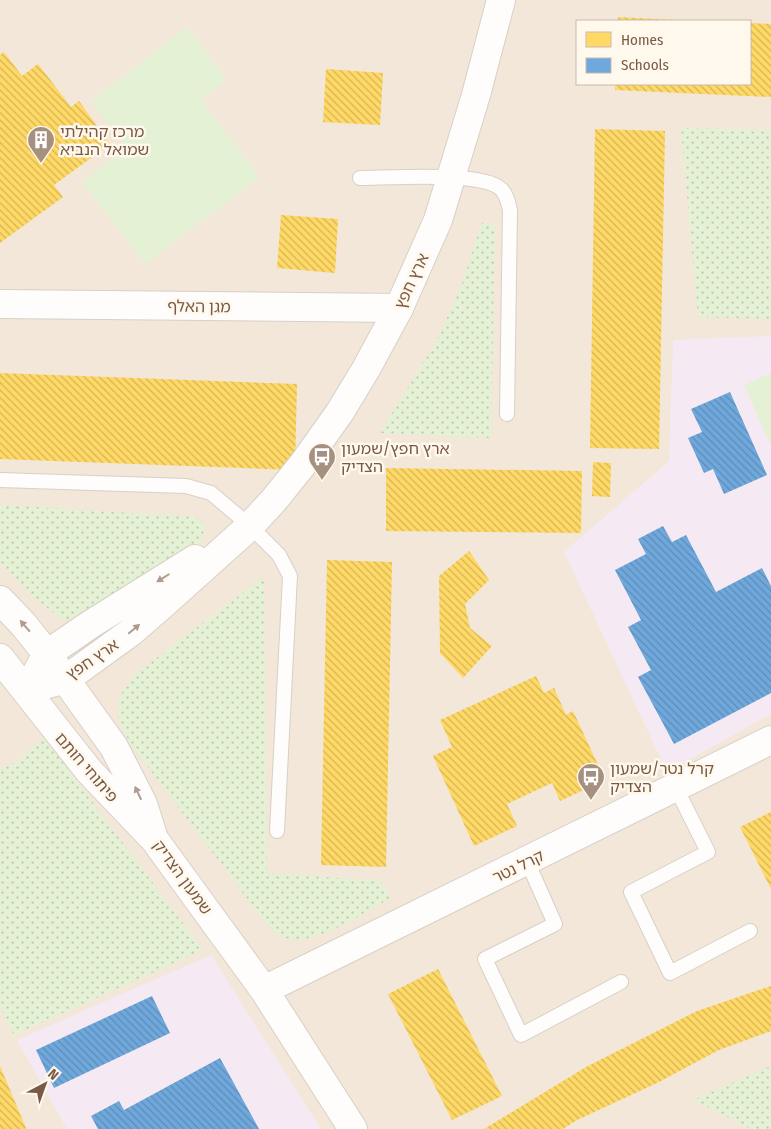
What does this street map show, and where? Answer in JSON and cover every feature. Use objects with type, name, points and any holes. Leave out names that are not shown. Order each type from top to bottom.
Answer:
[{"type":"street","name":"ארץ חפץ","points":[[26,690],[66,679],[131,632],[250,526],[297,471],[340,412],[399,308],[438,220],[476,95],[501,0]]},
{"type":"street","name":"מגן האלף","points":[[0,304],[399,308]]},
{"type":"street","name":"ארץ חפץ","points":[[26,690],[47,654],[163,578],[250,526]]},
{"type":"street","name":"שמעון הצדיק","points":[[0,600],[23,624],[47,654],[114,747],[130,775],[143,804],[154,839],[264,990],[353,1129]]},
{"type":"street","points":[[0,658],[26,690]]},
{"type":"street","name":"פיתוחי חותם","points":[[26,690],[89,771],[154,839]]},
{"type":"street","name":"קרל נטר","points":[[264,990],[771,740]]},
{"type":"lane","points":[[360,178],[452,177],[485,182],[500,188],[508,198],[510,210],[507,414]]},
{"type":"lane","points":[[0,480],[186,486],[211,493],[250,526],[279,555],[290,576],[277,831]]},
{"type":"lane","points":[[676,788],[708,852],[631,892],[670,973],[750,931]]},
{"type":"lane","points":[[527,861],[555,924],[485,959],[521,1035],[621,982]]},
{"type":"shaded area","points":[[0,0],[771,0],[771,1129],[0,1129]]},
{"type":"shaded area","points":[[771,336],[771,714],[667,772],[564,552],[669,461],[673,340]]},
{"type":"shaded area","points":[[211,955],[321,1129],[67,1129],[17,1040]]},
{"type":"green space","points":[[187,27],[227,79],[201,100],[260,177],[145,264],[82,182],[127,147],[91,101]]},
{"type":"green space","points":[[681,128],[771,130],[771,319],[698,317]]},
{"type":"green space","points":[[482,223],[495,224],[491,438],[380,433],[436,342],[461,287]]},
{"type":"green space","points":[[771,373],[771,447],[744,385]]},
{"type":"green space","points":[[0,505],[196,517],[205,526],[201,543],[80,621],[62,619],[33,597],[0,562]]},
{"type":"green space","points":[[264,577],[267,873],[381,881],[391,898],[338,928],[308,938],[294,939],[282,937],[267,925],[132,746],[118,721],[120,696],[134,675]]},
{"type":"green space","points":[[44,737],[203,950],[14,1035],[0,1006],[0,770],[17,761]]},
{"type":"green space","points":[[771,1066],[771,1129],[751,1129],[693,1100]]},
{"type":"building: Homes","points":[[618,17],[676,20],[618,20]]},
{"type":"building: Homes","points":[[751,23],[771,24],[771,97],[615,90],[615,85],[751,85]]},
{"type":"building: Homes","name":"מרכז קהילתי שמואל הנביא","points":[[4,52],[22,76],[38,64],[71,107],[79,101],[110,144],[54,185],[63,197],[0,243],[0,55]]},
{"type":"building: Homes","points":[[326,69],[383,73],[380,125],[323,122]]},
{"type":"building: Homes","points":[[595,129],[665,131],[659,449],[590,448]]},
{"type":"building: Homes","points":[[281,215],[338,219],[335,273],[277,268]]},
{"type":"building: Homes","points":[[0,373],[297,384],[295,470],[0,459]]},
{"type":"building: Homes","points":[[593,462],[611,463],[610,497],[592,496]]},
{"type":"building: Homes","points":[[386,468],[582,471],[581,533],[386,531]]},
{"type":"building: Homes","points":[[469,551],[489,580],[465,604],[470,628],[492,646],[463,678],[440,653],[439,576]]},
{"type":"building: Homes","points":[[327,560],[392,562],[386,867],[321,865]]},
{"type":"building: Homes","points":[[536,676],[544,693],[554,688],[566,715],[573,711],[605,780],[560,801],[552,783],[507,804],[517,826],[474,846],[433,756],[452,747],[440,720]]},
{"type":"building: Homes","points":[[771,812],[771,889],[740,827]]},
{"type":"building: Homes","points":[[438,969],[502,1096],[452,1120],[388,994]]},
{"type":"building: Homes","points":[[771,986],[771,1031],[719,1050],[657,1083],[577,1120],[563,1129],[484,1129],[586,1067],[697,1011]]},
{"type":"building: Homes","points":[[0,1066],[26,1128],[25,1129],[0,1129]]},
{"type":"building: Schools","points":[[730,392],[767,475],[724,494],[713,469],[704,473],[688,438],[702,432],[691,409]]},
{"type":"building: Schools","points":[[663,526],[672,542],[686,535],[716,592],[762,568],[771,586],[771,693],[674,744],[638,677],[651,670],[628,627],[641,620],[615,570],[646,554],[638,539]]},
{"type":"building: Schools","points":[[152,996],[170,1033],[54,1088],[36,1050]]},
{"type":"building: Schools","points":[[220,1058],[259,1129],[98,1129],[91,1116],[119,1101],[124,1110]]},
{"type":"place","name":"מרכז קהילתי שמואל הנביא","points":[[41,164]]},
{"type":"place","name":"ארץ חפץ/שמעון הצדיק","points":[[322,481]]},
{"type":"place","name":"קרל נטר/שמעון הצדיק","points":[[591,801]]}]
